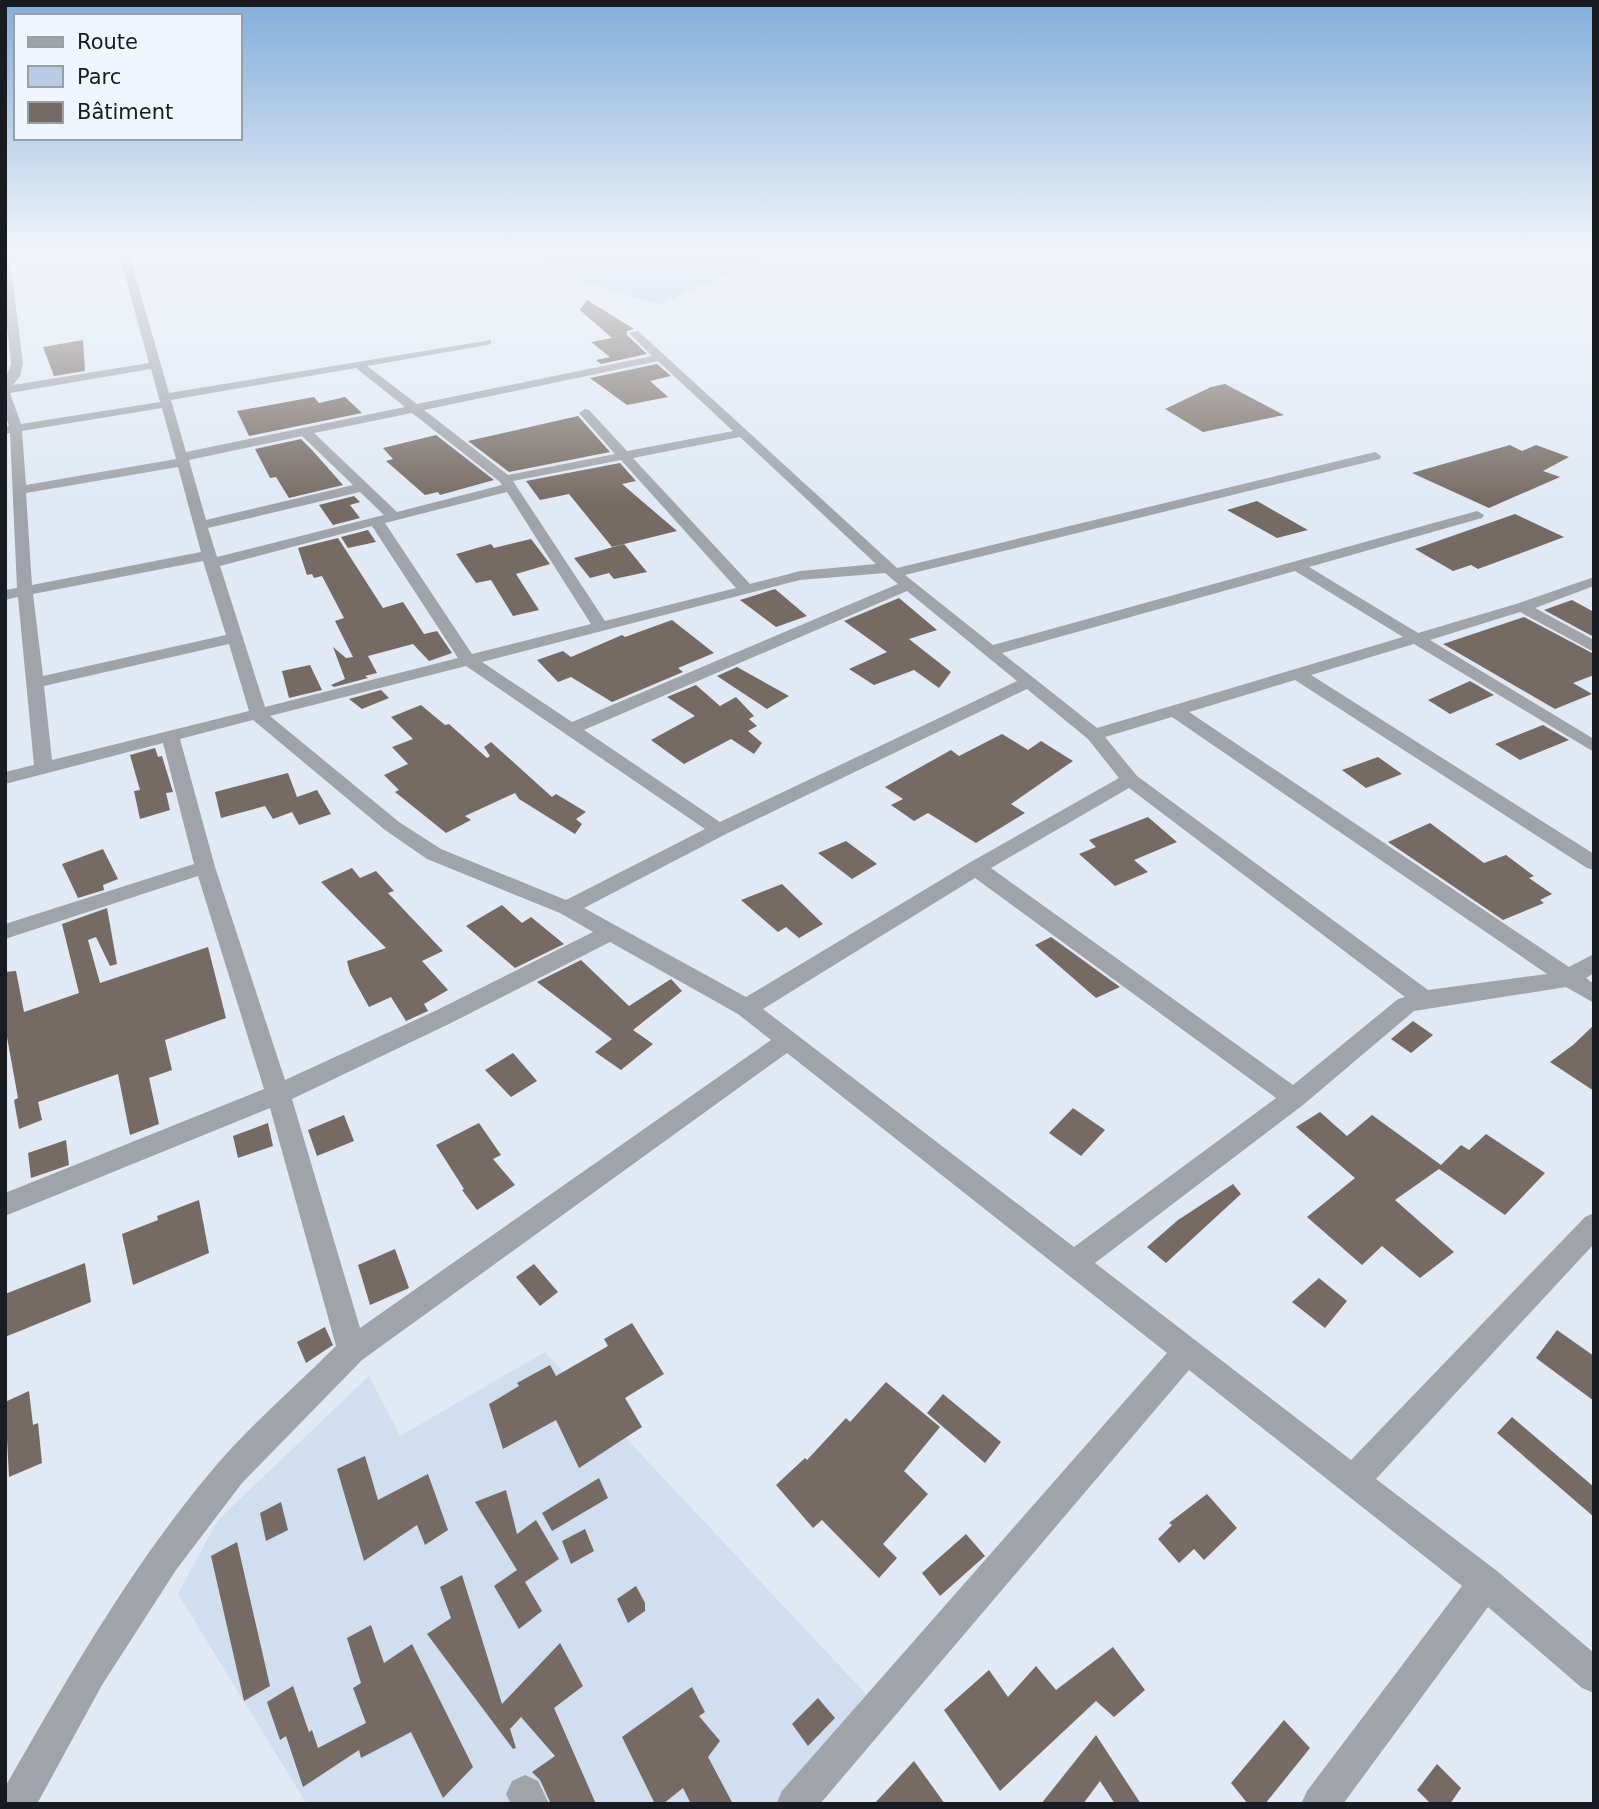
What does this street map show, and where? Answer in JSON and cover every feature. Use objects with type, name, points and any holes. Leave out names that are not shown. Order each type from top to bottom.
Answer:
[{"type":"street","points":[[14,334],[17,364],[14,376],[5,391],[21,489],[25,591],[44,768]]},
{"type":"street","points":[[147,334],[210,559],[258,716],[392,826],[434,854],[567,908],[746,1008],[1485,1583],[1594,1676]]},
{"type":"street","points":[[636,334],[897,575],[1094,735],[1130,780],[1424,999]]},
{"type":"street","points":[[11,429],[487,342]]},
{"type":"street","points":[[21,489],[182,459],[661,357]]},
{"type":"street","points":[[358,364],[507,483],[600,626]]},
{"type":"street","points":[[5,391],[156,365]]},
{"type":"street","points":[[585,413],[747,589]]},
{"type":"street","points":[[304,431],[394,517]]},
{"type":"street","points":[[5,595],[210,559],[394,517],[507,483],[742,433]]},
{"type":"street","points":[[571,729],[897,575],[1375,456]]},
{"type":"street","points":[[201,525],[362,487]]},
{"type":"street","points":[[990,651],[1477,514]]},
{"type":"street","points":[[376,521],[467,659],[719,830]]},
{"type":"street","points":[[1296,565],[1594,747]]},
{"type":"street","points":[[5,778],[258,716],[467,659],[821,572],[897,575]]},
{"type":"street","points":[[1094,735],[1522,607],[1594,581]]},
{"type":"street","points":[[1522,607],[1594,647]]},
{"type":"street","points":[[35,683],[233,638]]},
{"type":"street","points":[[1297,674],[1594,863]]},
{"type":"street","points":[[567,908],[719,830],[1028,682]]},
{"type":"street","points":[[1175,711],[1594,995]]},
{"type":"street","points":[[170,737],[205,867],[278,1094],[352,1350]]},
{"type":"street","points":[[746,1008],[976,868],[1130,780]]},
{"type":"street","points":[[5,932],[205,867]]},
{"type":"street","points":[[976,868],[1294,1098]]},
{"type":"street","points":[[5,1205],[278,1094],[443,1017],[611,932]]},
{"type":"street","points":[[1074,1263],[1294,1098],[1406,1005],[1424,999],[1568,979],[1594,962]]},
{"type":"street","points":[[16,1804],[97,1662],[164,1558],[231,1472],[352,1350],[788,1040]]},
{"type":"street","points":[[1353,1481],[1594,1225]]},
{"type":"street","points":[[795,1804],[1187,1351]]},
{"type":"street","points":[[1320,1804],[1485,1583]]},
{"type":"shaded area","points":[[545,1352],[866,1694],[782,1804],[307,1804],[178,1594],[218,1520],[369,1376],[400,1436]]},
{"type":"building","points":[[608,334],[627,334],[647,354],[601,364],[596,360],[610,357],[591,342],[612,338]]},
{"type":"building","points":[[83,340],[85,371],[54,376],[43,347]]},
{"type":"building","points":[[657,364],[671,376],[650,381],[668,397],[627,405],[590,378]]},
{"type":"building","points":[[1225,384],[1284,415],[1203,432],[1165,409],[1211,387]]},
{"type":"building","points":[[314,397],[319,403],[345,397],[362,413],[249,436],[237,411]]},
{"type":"building","points":[[578,416],[610,452],[509,472],[468,441]]},
{"type":"building","points":[[436,435],[494,480],[440,495],[438,492],[425,495],[386,461],[393,459],[383,448]]},
{"type":"building","points":[[301,439],[343,485],[289,498],[276,477],[270,478],[255,449]]},
{"type":"building","points":[[1510,445],[1522,451],[1536,445],[1569,457],[1543,471],[1560,477],[1489,508],[1412,473]]},
{"type":"building","points":[[620,463],[636,481],[622,484],[677,531],[612,547],[569,494],[540,500],[526,481]]},
{"type":"building","points":[[354,496],[360,502],[350,505],[360,518],[333,525],[319,505]]},
{"type":"building","points":[[1257,501],[1308,530],[1277,538],[1227,510]]},
{"type":"building","points":[[1515,514],[1564,537],[1478,569],[1471,565],[1453,571],[1415,549]]},
{"type":"building","points":[[368,530],[376,542],[348,548],[341,537]]},
{"type":"building","points":[[338,538],[383,608],[403,602],[424,634],[437,631],[452,653],[429,661],[413,644],[368,656],[377,673],[365,676],[368,678],[334,687],[331,685],[345,679],[333,647],[346,658],[353,657],[335,621],[344,618],[322,576],[314,578],[312,574],[307,575],[298,548]]},
{"type":"building","points":[[531,539],[550,564],[516,574],[539,610],[513,616],[491,580],[476,583],[456,554],[491,544],[494,548]]},
{"type":"building","points":[[624,544],[647,572],[614,579],[609,573],[590,578],[574,558]]},
{"type":"building","points":[[775,589],[807,616],[776,627],[740,600]]},
{"type":"building","points":[[899,598],[937,630],[909,639],[951,672],[939,688],[914,670],[874,685],[849,669],[887,652],[844,621]]},
{"type":"building","points":[[1572,600],[1594,612],[1594,637],[1544,610]]},
{"type":"building","points":[[1524,617],[1594,654],[1594,675],[1573,683],[1592,694],[1555,709],[1443,644]]},
{"type":"building","points":[[672,620],[714,653],[678,668],[683,672],[612,702],[571,677],[558,682],[537,660],[563,651],[571,657],[622,635],[625,637]]},
{"type":"building","points":[[310,665],[322,690],[289,698],[282,671]]},
{"type":"building","points":[[737,667],[789,696],[767,709],[717,676]]},
{"type":"building","points":[[1470,681],[1494,695],[1450,714],[1428,700]]},
{"type":"building","points":[[696,685],[720,706],[736,697],[754,716],[749,719],[757,726],[748,731],[762,743],[754,754],[731,739],[684,764],[651,740],[695,716],[667,697]]},
{"type":"building","points":[[381,690],[389,698],[362,709],[349,699]]},
{"type":"building","points":[[421,705],[445,725],[449,724],[487,758],[490,756],[484,747],[491,742],[552,797],[556,794],[586,812],[576,819],[582,824],[575,834],[519,799],[515,793],[465,816],[471,820],[446,833],[395,792],[399,790],[384,775],[408,764],[392,747],[413,739],[391,717]]},
{"type":"building","points":[[1543,725],[1569,740],[1520,760],[1495,744]]},
{"type":"building","points":[[1002,734],[1028,750],[1041,741],[1073,761],[1011,804],[1025,813],[976,843],[928,813],[914,821],[891,805],[903,799],[885,787],[951,750],[959,756]]},
{"type":"building","points":[[155,748],[158,757],[162,756],[173,792],[166,793],[170,810],[140,819],[134,791],[140,790],[130,755]]},
{"type":"building","points":[[1378,757],[1402,774],[1366,788],[1342,770]]},
{"type":"building","points":[[288,773],[297,797],[317,790],[331,814],[299,825],[292,812],[273,819],[265,806],[221,818],[215,792]]},
{"type":"building","points":[[1148,817],[1177,842],[1134,860],[1148,872],[1115,886],[1079,854],[1096,847],[1089,840]]},
{"type":"building","points":[[1430,823],[1484,863],[1506,855],[1534,876],[1529,878],[1552,894],[1540,900],[1544,903],[1503,920],[1388,842]]},
{"type":"building","points":[[846,841],[877,864],[852,879],[818,853]]},
{"type":"building","points":[[103,849],[118,879],[103,885],[104,890],[78,898],[62,864]]},
{"type":"building","points":[[352,868],[360,878],[376,871],[394,891],[388,893],[443,951],[422,961],[448,990],[424,1004],[428,1011],[406,1021],[391,997],[369,1007],[350,973],[347,961],[386,948],[321,882]]},
{"type":"building","points":[[782,884],[823,924],[799,938],[786,927],[778,932],[741,900]]},
{"type":"building","points":[[502,905],[522,923],[531,917],[564,944],[515,968],[466,926]]},
{"type":"building","points":[[107,908],[117,964],[110,966],[96,937],[88,940],[100,983],[208,947],[226,1018],[165,1040],[172,1070],[149,1078],[159,1124],[130,1135],[118,1074],[38,1102],[42,1120],[19,1129],[14,1100],[18,1098],[5,1026],[5,972],[16,971],[24,1012],[79,993],[62,924]]},
{"type":"building","points":[[1051,937],[1120,987],[1096,998],[1035,945]]},
{"type":"building","points":[[581,960],[629,1006],[671,979],[682,991],[633,1030],[653,1044],[621,1070],[595,1052],[612,1039],[537,982]]},
{"type":"building","points":[[1413,1021],[1433,1035],[1411,1053],[1391,1039]]},
{"type":"building","points":[[1594,1025],[1594,1091],[1550,1062]]},
{"type":"building","points":[[513,1053],[537,1081],[511,1097],[485,1070]]},
{"type":"building","points":[[1073,1108],[1105,1130],[1081,1156],[1049,1133]]},
{"type":"building","points":[[1320,1112],[1347,1136],[1372,1115],[1441,1165],[1461,1145],[1469,1150],[1486,1134],[1545,1173],[1505,1215],[1439,1169],[1395,1200],[1454,1252],[1420,1278],[1382,1246],[1362,1265],[1307,1217],[1355,1178],[1296,1127]]},
{"type":"building","points":[[344,1115],[354,1141],[317,1156],[308,1130]]},
{"type":"building","points":[[268,1123],[273,1146],[238,1158],[233,1136]]},
{"type":"building","points":[[479,1123],[501,1155],[493,1159],[515,1185],[477,1210],[436,1145]]},
{"type":"building","points":[[66,1140],[69,1165],[31,1178],[28,1153]]},
{"type":"building","points":[[1233,1184],[1241,1194],[1166,1263],[1147,1247],[1178,1220]]},
{"type":"building","points":[[199,1200],[209,1253],[133,1285],[122,1234],[158,1220],[157,1216]]},
{"type":"building","points":[[395,1249],[409,1288],[370,1305],[358,1265]]},
{"type":"building","points":[[85,1263],[91,1302],[5,1337],[5,1294]]},
{"type":"building","points":[[534,1264],[558,1292],[540,1306],[516,1277]]},
{"type":"building","points":[[1319,1278],[1347,1301],[1325,1328],[1292,1302]]},
{"type":"building","points":[[632,1323],[664,1374],[625,1398],[642,1427],[579,1468],[556,1420],[503,1449],[489,1404],[519,1386],[517,1383],[550,1365],[556,1376],[608,1346],[604,1339]]},
{"type":"building","points":[[325,1327],[333,1345],[306,1363],[297,1342]]},
{"type":"building","points":[[1557,1330],[1594,1356],[1594,1401],[1536,1358]]},
{"type":"building","points":[[886,1382],[940,1427],[904,1471],[928,1494],[883,1544],[897,1558],[879,1578],[822,1520],[813,1528],[776,1485],[805,1458],[807,1460],[846,1418],[850,1422]]},
{"type":"building","points":[[29,1391],[33,1425],[38,1423],[42,1463],[9,1477],[5,1402]]},
{"type":"building","points":[[943,1394],[1001,1442],[985,1463],[927,1413]]},
{"type":"building","points":[[1512,1417],[1594,1487],[1594,1517],[1497,1433]]},
{"type":"building","points":[[365,1456],[378,1500],[428,1474],[448,1530],[425,1545],[417,1525],[364,1561],[337,1469]]},
{"type":"building","points":[[599,1478],[608,1498],[552,1531],[542,1513]]},
{"type":"building","points":[[506,1490],[517,1534],[536,1520],[559,1559],[525,1582],[542,1611],[519,1629],[494,1586],[517,1570],[475,1502]]},
{"type":"building","points":[[1207,1494],[1237,1528],[1204,1560],[1194,1549],[1179,1563],[1158,1539],[1172,1525],[1169,1523]]},
{"type":"building","points":[[281,1502],[288,1530],[266,1541],[260,1513]]},
{"type":"building","points":[[585,1529],[594,1551],[571,1564],[562,1541]]},
{"type":"building","points":[[966,1534],[985,1556],[940,1596],[922,1573]]},
{"type":"building","points":[[237,1542],[270,1686],[244,1701],[211,1556]]},
{"type":"building","points":[[462,1575],[502,1704],[560,1643],[583,1686],[554,1708],[596,1804],[551,1804],[540,1780],[532,1772],[555,1756],[521,1717],[510,1729],[516,1748],[513,1749],[427,1634],[451,1618],[440,1587]]},
{"type":"building","points":[[636,1586],[645,1603],[645,1611],[628,1623],[617,1599]]},
{"type":"building","points":[[371,1625],[384,1663],[412,1644],[473,1767],[443,1798],[411,1732],[361,1758],[359,1750],[303,1787],[286,1736],[280,1740],[267,1702],[293,1686],[309,1732],[312,1730],[318,1748],[366,1723],[353,1688],[361,1683],[347,1638]]},
{"type":"building","points":[[1113,1647],[1145,1690],[1114,1717],[1096,1701],[1000,1791],[944,1710],[989,1670],[1008,1697],[1036,1666],[1056,1690]]},
{"type":"building","points":[[692,1687],[705,1712],[699,1716],[720,1741],[708,1757],[733,1804],[691,1804],[683,1788],[663,1804],[655,1804],[622,1737]]},
{"type":"building","points":[[818,1698],[835,1718],[808,1746],[792,1724]]},
{"type":"building","points":[[1284,1720],[1310,1748],[1265,1804],[1248,1804],[1231,1783]]},
{"type":"building","points":[[1096,1735],[1141,1804],[1115,1804],[1100,1781],[1083,1804],[1041,1804]]},
{"type":"building","points":[[914,1761],[945,1804],[874,1804]]},
{"type":"building","points":[[1437,1764],[1461,1788],[1450,1804],[1431,1804],[1417,1790]]}]
